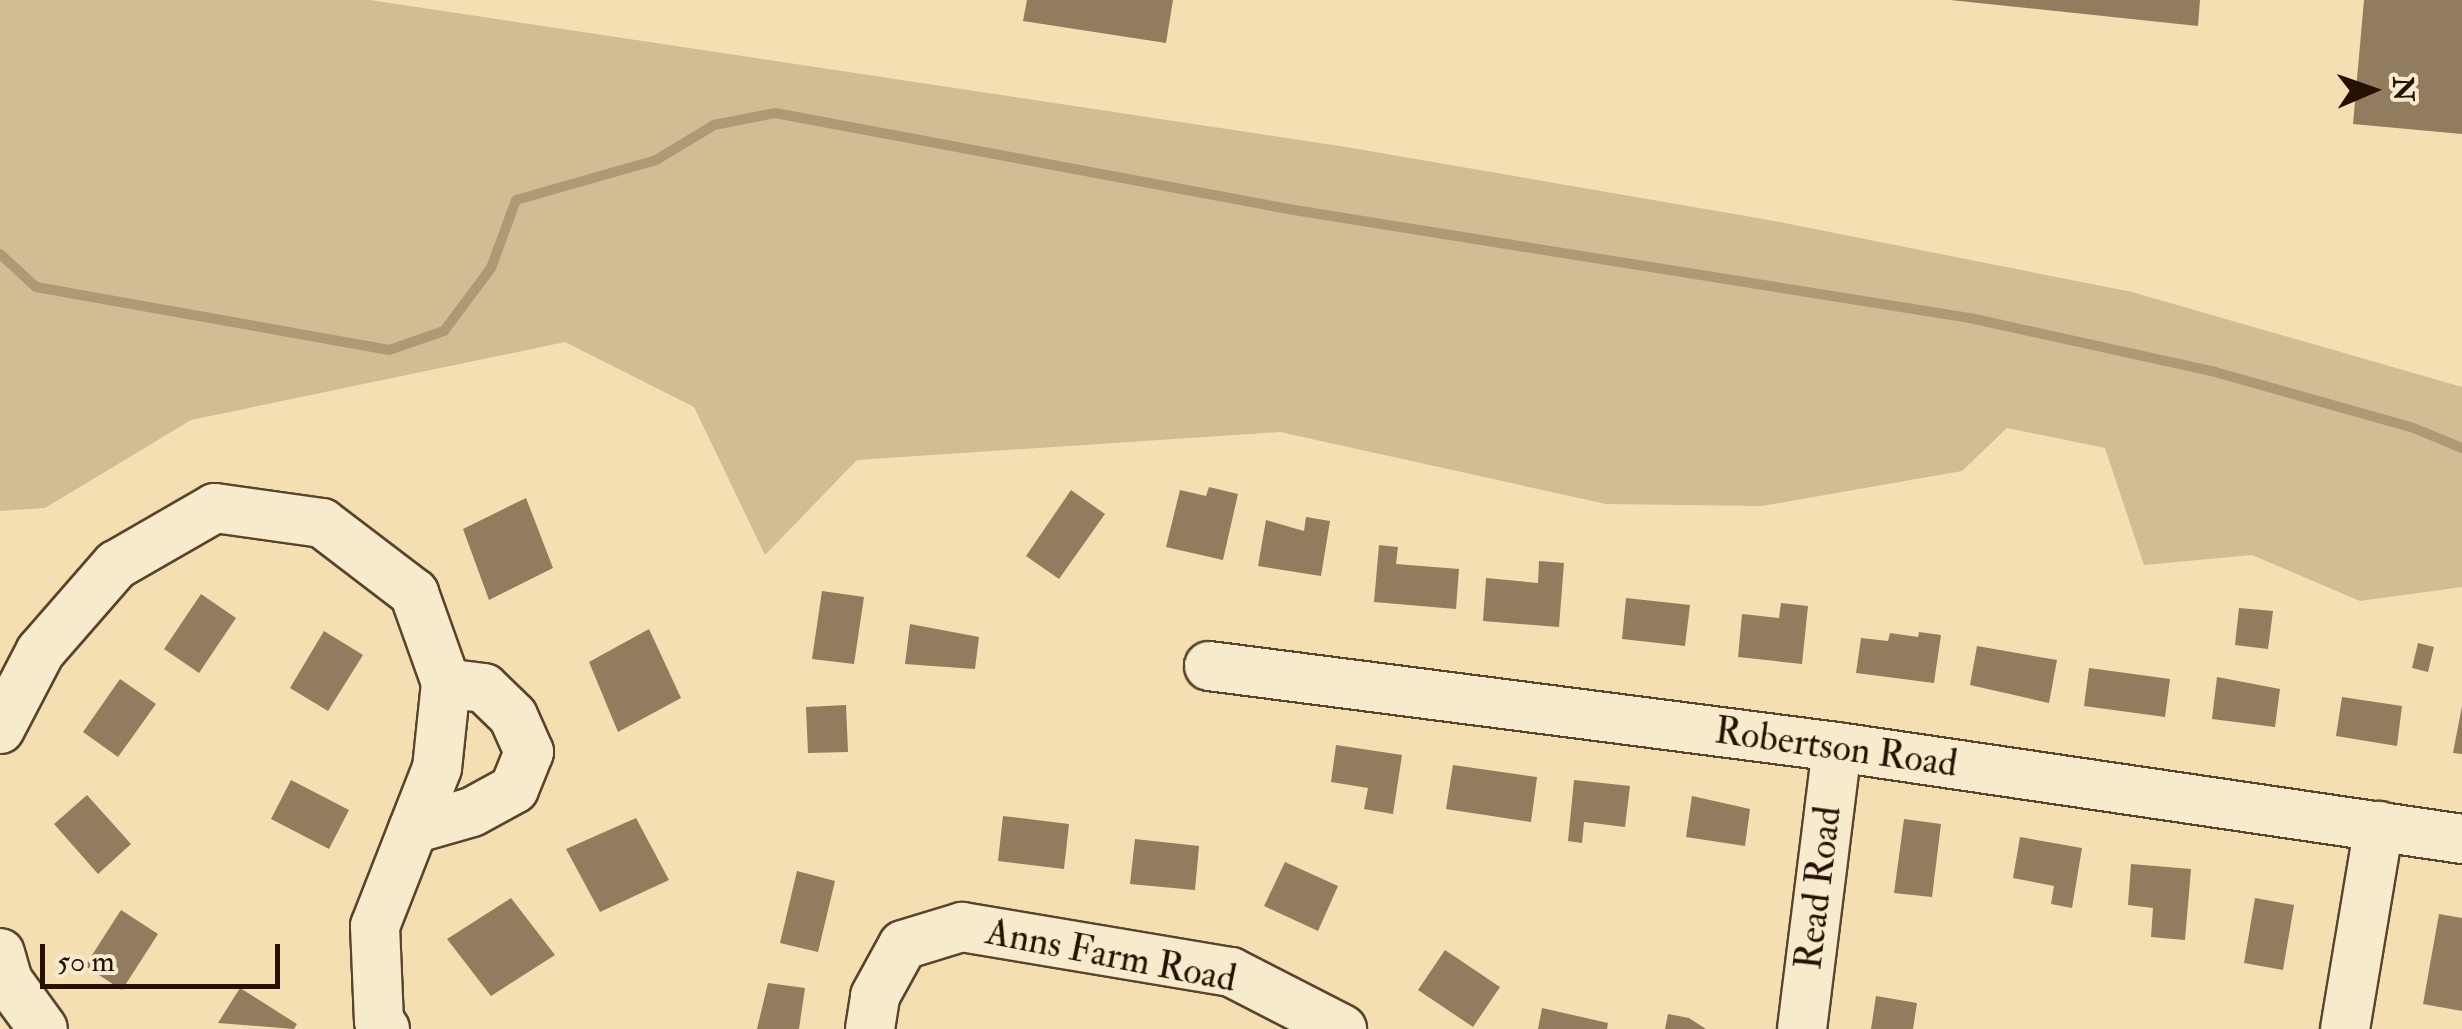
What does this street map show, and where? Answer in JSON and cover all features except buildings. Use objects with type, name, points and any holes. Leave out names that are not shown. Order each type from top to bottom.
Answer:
[{"type":"street","points":[[0,729],[40,652],[116,565],[215,508],[322,523],[414,592],[446,682],[437,768],[375,926],[379,1020],[385,1029]]},
{"type":"street","name":"Robertson Road","points":[[1209,666],[1836,747],[2462,839]]},
{"type":"street","points":[[413,829],[472,812],[514,789],[529,752],[514,716],[484,688],[446,682]]},
{"type":"street","name":"Read Road","points":[[1802,1029],[1836,747]]},
{"type":"street","points":[[2344,1029],[2380,826]]},
{"type":"street","name":"Anns Farm Road","points":[[870,1029],[875,996],[903,945],[962,927],[1231,972],[1342,1029]]},
{"type":"street","points":[[0,953],[8,981],[43,1029]]},
{"type":"shaded area","points":[[0,0],[370,0],[1346,147],[1769,220],[2132,292],[2462,387],[2462,587],[2360,601],[2252,555],[2144,565],[2105,448],[2007,428],[1962,471],[1762,506],[1606,504],[1280,432],[857,460],[765,555],[694,407],[565,342],[191,420],[45,508],[0,511]]},
{"type":"waterway","points":[[0,254],[36,287],[389,350],[444,331],[491,268],[516,200],[656,160],[714,125],[775,113],[1294,210],[1970,318],[2215,372],[2411,427],[2462,448]]}]
